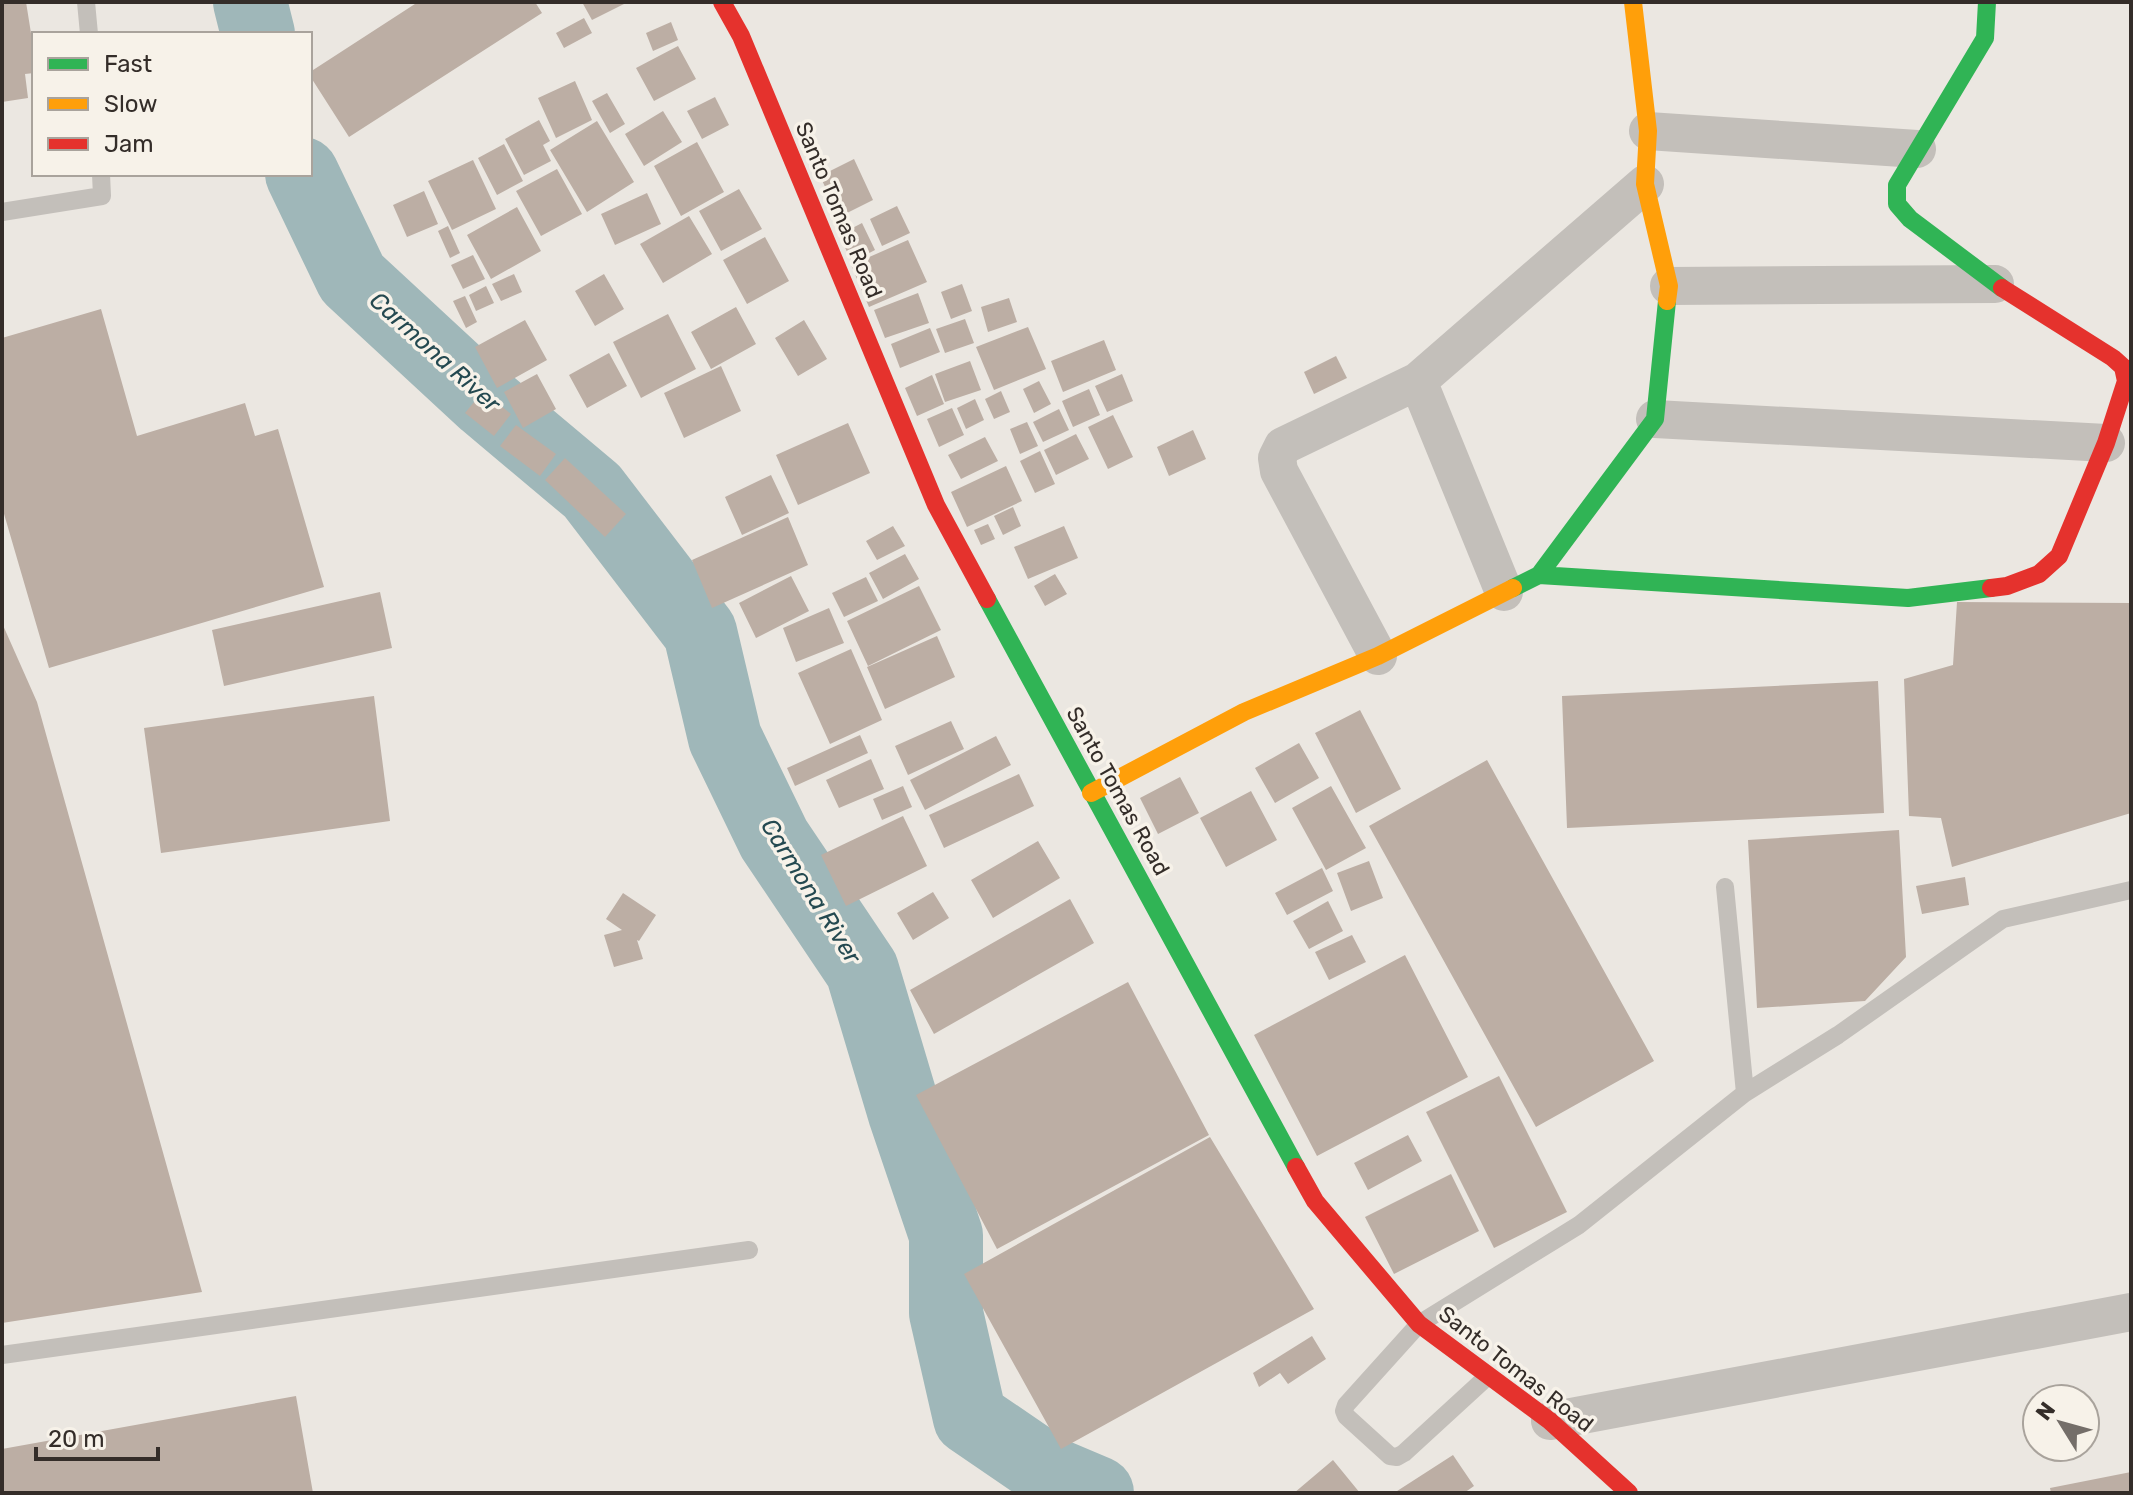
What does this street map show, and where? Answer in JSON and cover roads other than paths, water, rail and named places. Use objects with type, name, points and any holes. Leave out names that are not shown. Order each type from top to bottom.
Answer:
[{"type":"street","name":"Santo Tomas Road","points":[[722,2],[741,36],[936,505],[1315,1201],[1419,1324],[1550,1421],[1629,1493]]},
{"type":"street","points":[[1091,793],[1244,712],[1378,656],[1539,575],[1655,419],[1669,286],[1645,184],[1648,131],[1633,2]]},
{"type":"street","points":[[1539,575],[1908,598],[2007,586],[2039,574],[2059,556],[2106,443],[2126,381],[2123,367],[1995,284],[1910,219],[1897,204],[1897,185],[1985,38],[1987,2]]},
{"type":"street","points":[[1648,131],[1917,149]]},
{"type":"street","points":[[1378,656],[1279,471],[1277,458],[1283,446],[1418,381],[1645,184]]},
{"type":"street","points":[[1669,286],[1995,284]]},
{"type":"street","points":[[1418,381],[1504,592]]},
{"type":"street","points":[[1655,419],[2106,443]]},
{"type":"street","points":[[1550,1421],[2131,1312]]},
{"type":"lane","points":[[86,2],[89,32]]},
{"type":"lane","points":[[2,212],[102,196],[101,176]]},
{"type":"lane","points":[[1725,887],[1745,1093]]},
{"type":"lane","points":[[1488,1376],[1397,1457],[1390,1456],[1344,1411],[1346,1405],[1419,1324],[1579,1225],[1745,1093],[1838,1035],[2003,919],[2131,890]]},
{"type":"lane","points":[[2,1355],[749,1250]]},
{"type":"waterway","name":"Carmona River","points":[[250,2],[258,32]]},
{"type":"waterway","name":"Carmona River","points":[[303,176],[352,278],[486,402],[592,491],[700,632],[725,738],[774,839],[862,970],[905,1114],[946,1235],[946,1313],[970,1418],[1052,1474],[1097,1493]]}]
